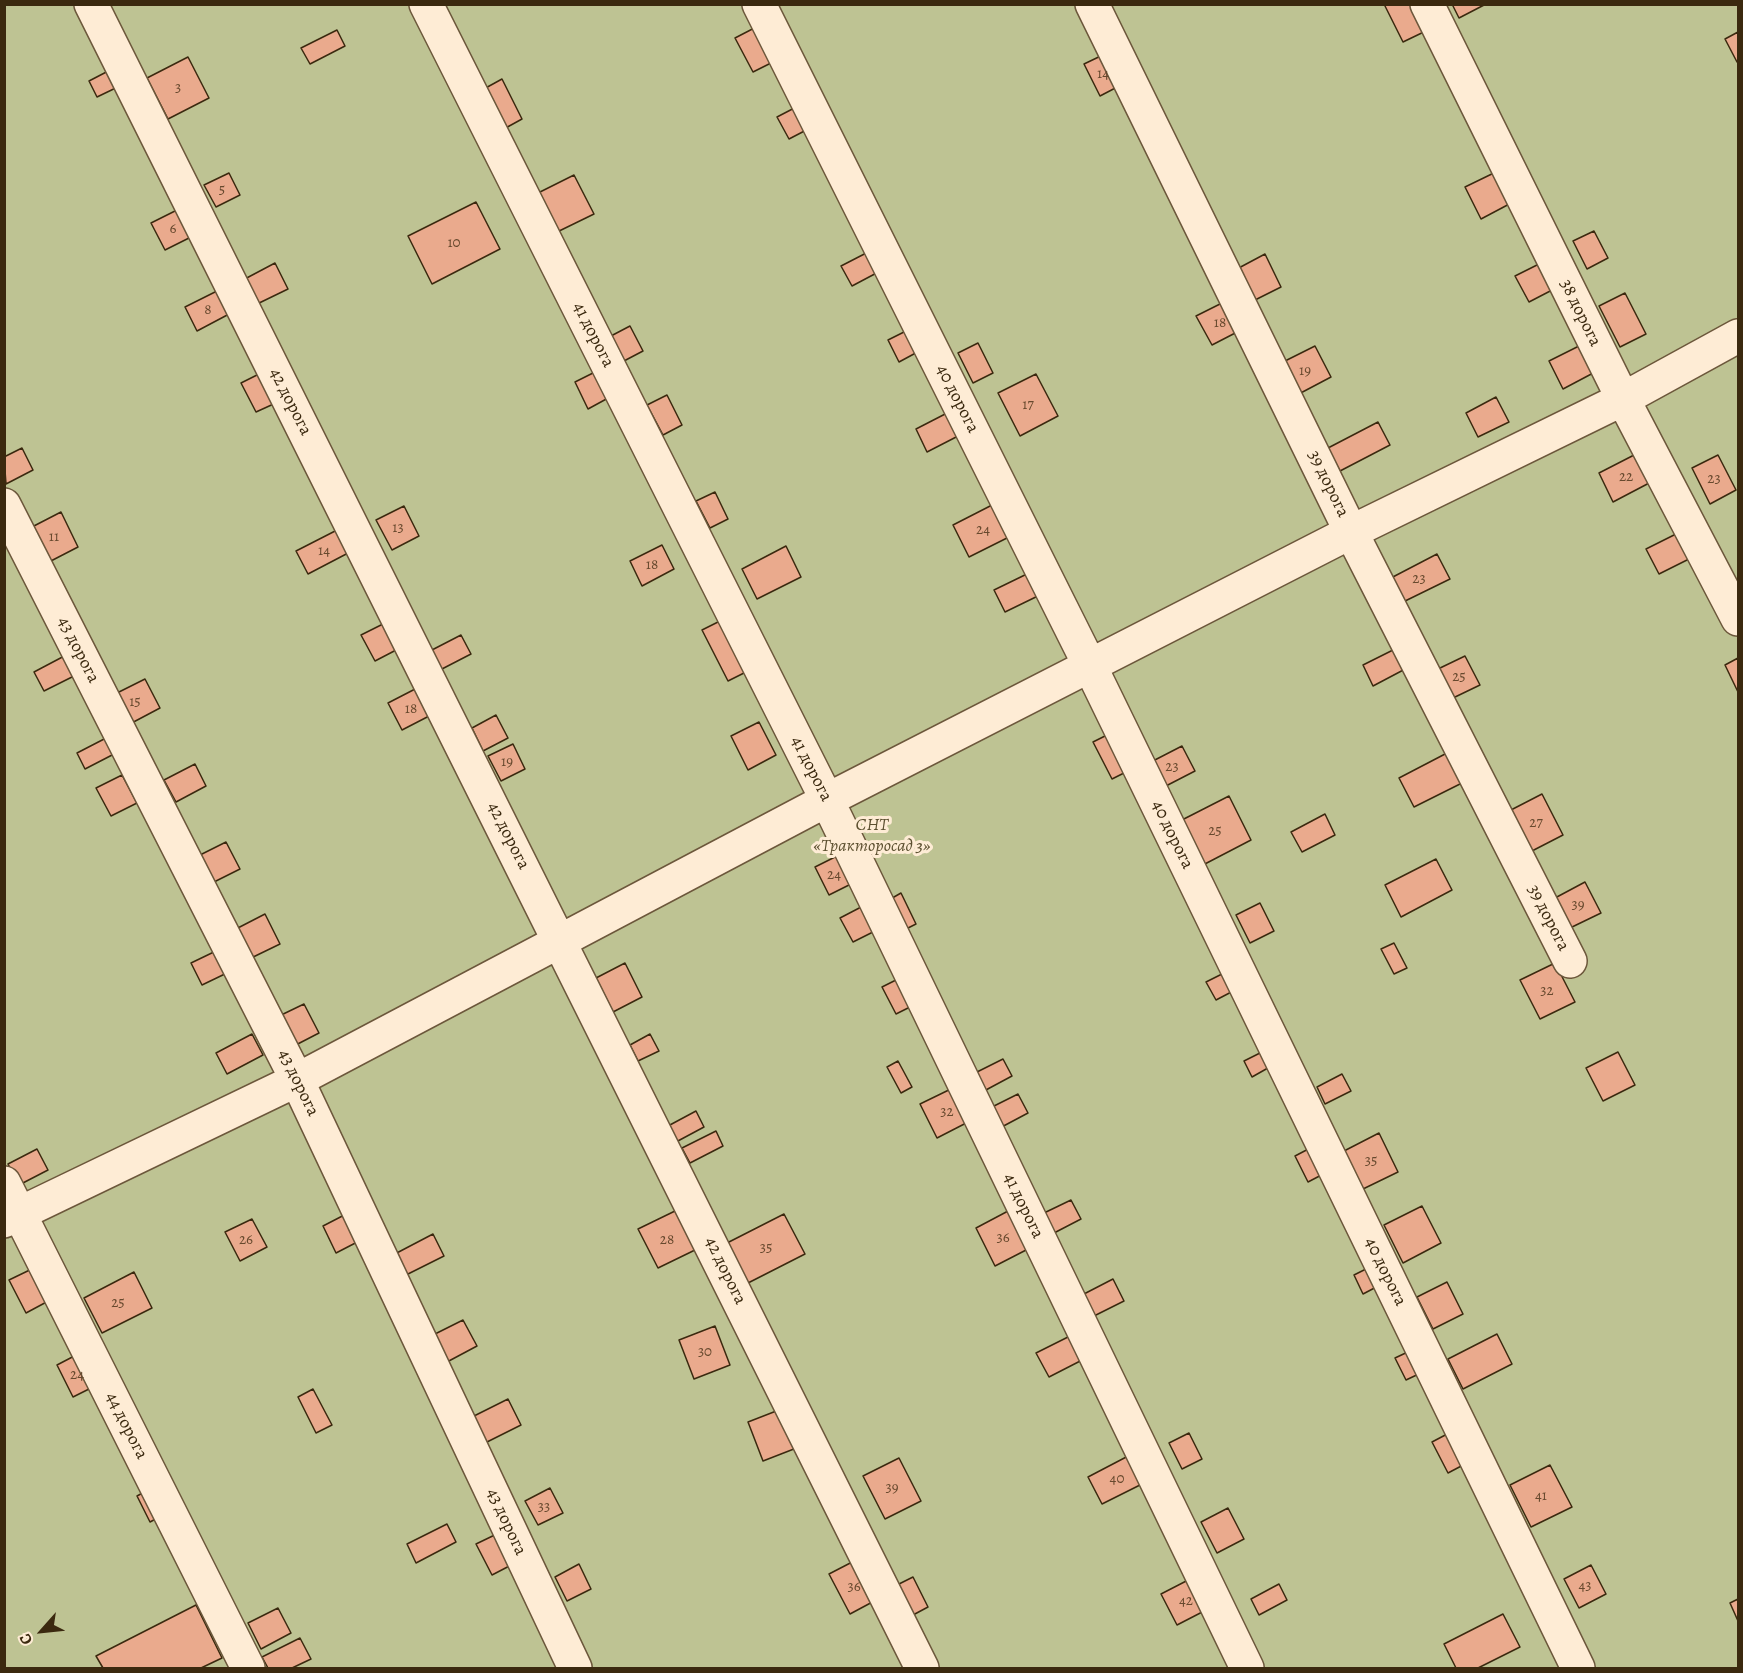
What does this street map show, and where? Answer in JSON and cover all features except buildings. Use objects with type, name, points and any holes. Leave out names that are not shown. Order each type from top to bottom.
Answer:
[{"type":"street","name":"42 дорога","points":[[91,4],[922,1668]]},
{"type":"street","name":"41 дорога","points":[[426,4],[827,800],[1247,1668]]},
{"type":"street","name":"40 дорога","points":[[759,4],[1090,666],[1578,1668]]},
{"type":"street","name":"39 дорога","points":[[1092,4],[1351,532],[1570,961]]},
{"type":"street","name":"38 дорога","points":[[1427,4],[1623,399],[1738,619]]},
{"type":"street","points":[[12,1217],[297,1080],[827,800],[1351,532],[1623,399],[1738,336]]},
{"type":"street","name":"43 дорога","points":[[4,505],[297,1080],[575,1668]]},
{"type":"street","name":"44 дорога","points":[[4,1183],[12,1217],[248,1668]]},
{"type":"green space","name":"СНТ «Тракторосад 3»","points":[[5,5],[1738,5],[1738,1668],[5,1668]]}]
